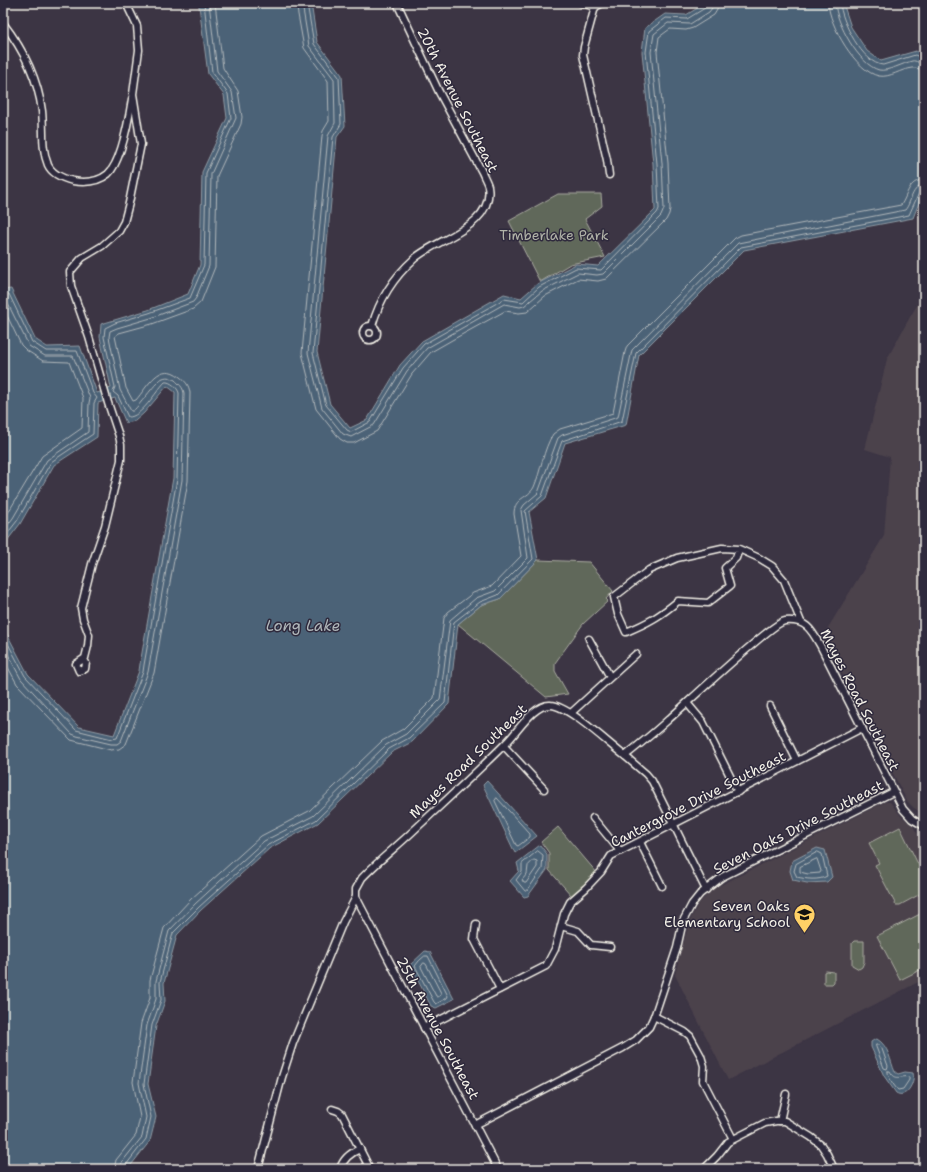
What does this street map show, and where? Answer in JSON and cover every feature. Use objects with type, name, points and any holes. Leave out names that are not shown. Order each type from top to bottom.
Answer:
[{"type":"street","points":[[3,24],[16,41],[33,76],[42,112],[42,145],[49,167],[57,174],[68,180],[84,182],[97,180],[108,174],[114,166],[128,125],[138,50],[137,26],[126,3]]},
{"type":"street","name":"20th Avenue Southeast","points":[[372,326],[382,299],[400,273],[413,259],[425,250],[465,228],[477,219],[486,207],[488,193],[488,186],[482,172],[437,87],[397,3]]},
{"type":"street","points":[[581,3],[595,8]]},
{"type":"street","points":[[603,3],[595,8],[583,55],[607,160],[609,175]]},
{"type":"street","points":[[84,660],[89,635],[83,619],[81,608],[92,564],[105,526],[122,460],[120,441],[89,337],[71,286],[70,272],[82,258],[102,246],[119,231],[124,222],[141,144],[133,94]]},
{"type":"street","points":[[739,549],[736,558],[725,568],[730,586],[708,603],[678,601],[651,621],[626,632],[618,614],[614,597],[649,570],[677,558],[722,548],[739,549],[772,566],[784,580],[801,622]]},
{"type":"street","name":"Mayes Road Southeast","points":[[258,1169],[282,1077],[293,1042],[343,922],[356,897],[356,889],[362,878],[504,746],[514,736],[529,716],[541,706],[549,704],[559,706],[571,713],[625,756],[778,624],[784,621],[801,622],[809,627],[815,636],[903,809],[912,819],[924,826]]},
{"type":"street","points":[[589,639],[610,678]]},
{"type":"street","points":[[571,713],[636,654]]},
{"type":"street","points":[[687,703],[703,722],[738,792]]},
{"type":"street","points":[[770,706],[798,762]]},
{"type":"street","name":"Cantergrove Drive Southeast","points":[[424,1028],[546,966],[554,950],[564,914],[570,902],[601,872],[611,856],[798,762],[862,728]]},
{"type":"street","points":[[504,746],[544,789]]},
{"type":"street","points":[[625,756],[652,781],[706,890]]},
{"type":"street","name":"Seven Oaks Drive Southeast","points":[[475,1125],[624,1048],[636,1040],[649,1028],[677,948],[683,921],[692,904],[722,877],[894,792]]},
{"type":"street","points":[[593,818],[620,851]]},
{"type":"street","points":[[640,842],[662,886]]},
{"type":"street","name":"25th Avenue Southeast","points":[[356,897],[498,1169]]},
{"type":"street","points":[[476,924],[474,940],[500,989]]},
{"type":"street","points":[[561,926],[578,931],[591,945],[610,947]]},
{"type":"street","points":[[654,1016],[690,1036],[701,1056],[704,1066],[704,1082],[733,1139]]},
{"type":"street","points":[[780,1121],[786,1094]]},
{"type":"street","points":[[332,1109],[342,1114],[370,1169]]},
{"type":"street","points":[[704,1169],[718,1156],[728,1142],[765,1123],[780,1121],[785,1121],[821,1145],[834,1169]]},
{"type":"street","points":[[340,1169],[344,1160],[351,1153],[360,1148]]},
{"type":"shaded area","points":[[924,294],[924,814],[914,808],[907,801],[823,636],[884,536],[890,457],[865,449],[887,359]]},
{"type":"shaded area","name":"Seven Oaks Elementary School","points":[[885,802],[890,802],[901,816],[913,826],[924,846],[924,979],[728,1080],[675,975],[691,918],[699,903],[713,889]]},
{"type":"green space","name":"Timberlake Park","points":[[558,194],[601,194],[602,206],[585,219],[605,257],[570,264],[540,282],[509,221]]},
{"type":"green space","points":[[538,560],[589,562],[613,591],[606,599],[608,601],[583,624],[555,663],[555,671],[568,694],[546,697],[458,624],[481,605],[500,599]]},
{"type":"green space","points":[[558,827],[597,873],[572,896],[549,870],[549,853],[541,842]]},
{"type":"green space","points":[[900,827],[918,864],[924,870],[924,892],[900,905],[896,905],[875,865],[879,863],[869,843]]},
{"type":"green space","points":[[924,912],[924,968],[900,980],[877,936]]},
{"type":"green space","points":[[854,941],[864,941],[864,962],[862,967],[859,969],[852,965],[852,943]]},
{"type":"green space","points":[[824,972],[834,972],[834,982],[832,984],[824,984]]},
{"type":"water","name":"Long Lake","points":[[200,3],[311,3],[317,42],[342,75],[345,126],[337,137],[317,352],[330,404],[350,428],[367,420],[400,365],[422,341],[504,294],[521,298],[537,284],[576,264],[598,266],[655,210],[653,164],[642,52],[645,28],[665,14],[686,15],[706,3],[843,3],[851,27],[867,51],[881,61],[916,51],[924,56],[924,190],[913,218],[744,250],[639,355],[626,425],[565,443],[546,498],[529,512],[538,560],[500,599],[481,605],[458,624],[449,704],[412,742],[392,752],[318,823],[270,848],[201,910],[177,935],[164,983],[165,1001],[156,1026],[148,1084],[156,1117],[150,1141],[128,1169],[3,1169],[3,623],[7,634],[28,674],[79,727],[114,735],[139,671],[173,478],[175,392],[167,386],[144,413],[135,421],[126,423],[115,398],[98,403],[97,437],[54,465],[20,524],[3,546],[3,290],[11,289],[35,339],[47,347],[80,346],[97,393],[111,388],[100,337],[101,324],[148,310],[188,294],[200,265],[202,172],[227,118],[224,95],[208,74],[199,6]]},
{"type":"water","points":[[487,781],[537,836],[515,853],[483,785]]},
{"type":"water","points":[[540,845],[547,854],[547,870],[528,896],[524,897],[510,881],[519,871],[517,863]]},
{"type":"water","points":[[817,848],[825,850],[832,877],[827,882],[807,883],[793,880],[790,871],[792,861]]},
{"type":"water","points":[[425,951],[430,952],[454,999],[436,1008],[431,1006],[410,965]]},
{"type":"water","points":[[877,1039],[887,1050],[895,1072],[898,1074],[905,1072],[913,1073],[911,1085],[906,1093],[896,1093],[884,1076],[871,1047],[871,1042]]},
{"type":"place","name":"Seven Oaks Elementary School","points":[[805,934]]}]
